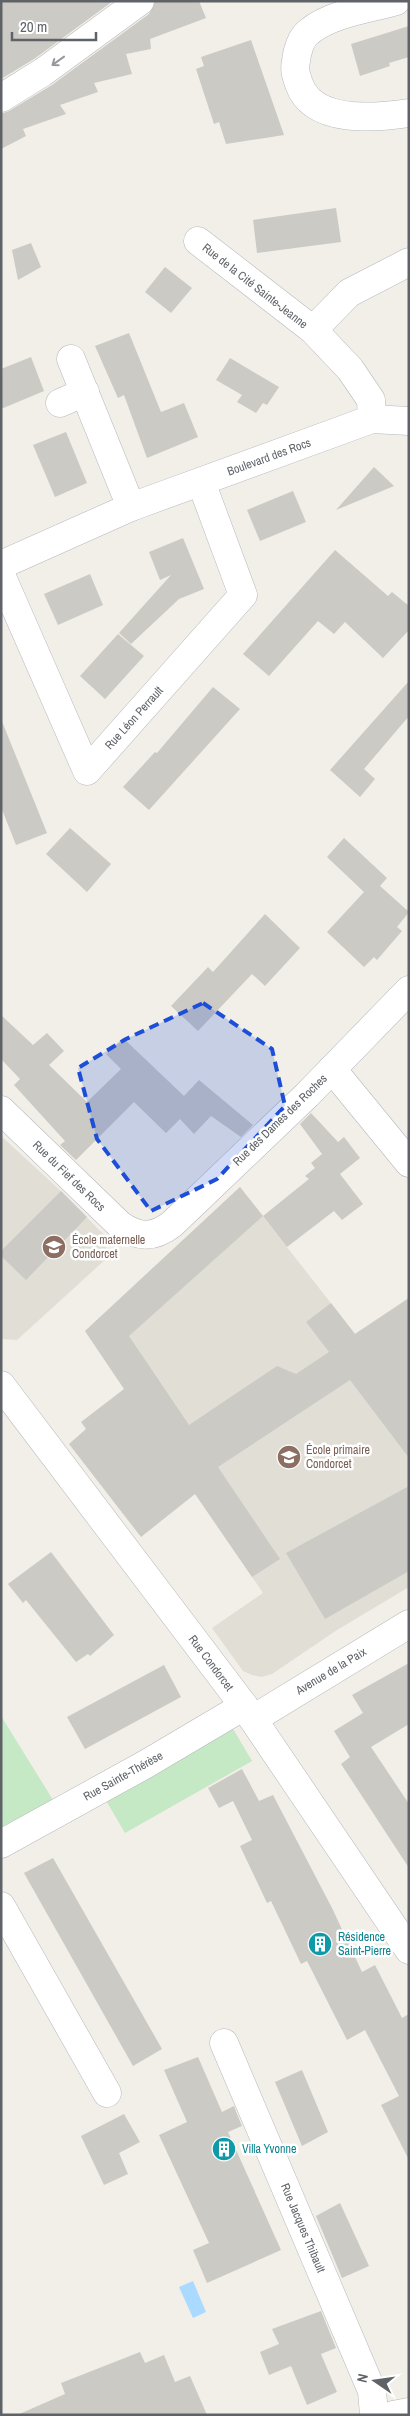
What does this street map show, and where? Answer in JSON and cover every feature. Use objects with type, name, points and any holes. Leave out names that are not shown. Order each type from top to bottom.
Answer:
[{"type":"street","points":[[1,98],[43,72],[140,1]]},
{"type":"street","points":[[396,1],[327,20],[308,32],[298,50],[294,70],[302,92],[314,104],[333,113],[359,116],[409,113]]},
{"type":"street","name":"Rue de la Cité Sainte-Jeanne","points":[[198,241],[313,330],[350,369],[371,400],[372,419]]},
{"type":"street","name":"Rue de la Cité Sainte-Jeanne","points":[[313,330],[349,294],[409,262]]},
{"type":"street","points":[[71,359],[131,506]]},
{"type":"street","points":[[60,403],[85,392]]},
{"type":"street","name":"Boulevard des Rocs","points":[[1,565],[131,506],[372,419],[409,421]]},
{"type":"street","name":"Rue Léon Perrault","points":[[1,574],[87,771],[243,595],[201,482]]},
{"type":"street","name":"Rue des Dames des Roches","points":[[141,1235],[157,1233],[172,1224],[332,1069],[409,990]]},
{"type":"street","points":[[332,1069],[409,1163]]},
{"type":"street","name":"Rue du Fief des Rocs","points":[[1,1110],[120,1225],[130,1232],[141,1235]]},
{"type":"street","name":"Rue Condorcet","points":[[5,1400],[249,1712],[409,1950]]},
{"type":"street","name":"Avenue de la Paix","points":[[249,1712],[409,1624]]},
{"type":"street","name":"Rue Sainte-Thérèse","points":[[1,1844],[146,1764],[249,1712]]},
{"type":"street","points":[[1,1906],[106,2093]]},
{"type":"street","name":"Rue Jacques Thibault","points":[[224,2043],[372,2391],[374,2415]]},
{"type":"street","points":[[394,2415],[409,2412]]},
{"type":"highlighted area","points":[[203,1003],[272,1049],[285,1106],[217,1179],[151,1211],[97,1139],[78,1068],[126,1039]]},
{"type":"shaded area","name":"École maternelle Condorcet","points":[[1,1136],[61,1191],[105,1236],[107,1258],[17,1340],[1,1339]]},
{"type":"shaded area","name":"École primaire Condorcet","points":[[240,1187],[355,1334],[409,1298],[409,1587],[337,1630],[272,1674],[262,1677],[243,1671],[212,1628],[263,1593],[85,1331]]},
{"type":"green space","points":[[1,1716],[53,1800],[1,1829]]},
{"type":"green space","points":[[229,1722],[252,1761],[125,1833],[104,1797]]},
{"type":"water","points":[[193,2281],[206,2312],[193,2318],[179,2287]]},
{"type":"building","points":[[1,1],[113,1],[34,59],[1,79]]},
{"type":"building","points":[[155,1],[199,1],[206,18],[150,39],[151,49],[126,54],[132,74],[94,83],[98,92],[60,105],[66,114],[23,129],[26,136],[1,149],[1,114],[52,85],[149,14]]},
{"type":"building","points":[[409,26],[409,57],[389,63],[390,66],[360,76],[351,44]]},
{"type":"building","points":[[251,40],[284,135],[226,144],[219,122],[214,124],[196,69],[204,66],[201,57]]},
{"type":"building","points":[[336,208],[341,242],[257,253],[253,220]]},
{"type":"building","points":[[31,243],[41,267],[18,280],[12,250]]},
{"type":"building","points":[[165,267],[192,288],[171,313],[145,292]]},
{"type":"building","points":[[129,333],[161,412],[184,403],[198,437],[147,458],[124,395],[118,398],[95,346]]},
{"type":"building","points":[[31,357],[44,391],[1,409],[1,369]]},
{"type":"building","points":[[230,358],[279,387],[267,405],[263,403],[256,413],[237,402],[242,395],[216,380]]},
{"type":"building","points":[[66,432],[87,483],[55,497],[33,445]]},
{"type":"building","points":[[374,467],[394,486],[336,510]]},
{"type":"building","points":[[293,491],[306,522],[260,541],[247,510]]},
{"type":"building","points":[[183,538],[204,589],[179,599],[131,644],[119,633],[171,575],[160,580],[149,552]]},
{"type":"building","points":[[335,550],[388,596],[392,592],[409,606],[409,630],[383,658],[345,622],[334,634],[318,621],[269,676],[243,654]]},
{"type":"building","points":[[90,574],[103,605],[58,625],[44,594]]},
{"type":"building","points":[[118,634],[144,656],[105,699],[80,676]]},
{"type":"building","points":[[409,681],[409,716],[364,769],[375,779],[360,797],[330,770]]},
{"type":"building","points":[[213,687],[240,709],[149,810],[123,787],[155,752],[157,753]]},
{"type":"building","points":[[1,719],[47,833],[16,845],[1,807]]},
{"type":"building","points":[[70,828],[111,864],[87,892],[46,854]]},
{"type":"building","points":[[344,838],[387,878],[380,886],[409,912],[397,927],[402,931],[377,960],[374,957],[364,967],[327,932],[364,892],[327,857]]},
{"type":"building","points":[[265,914],[300,948],[265,986],[252,974],[198,1031],[171,1006],[208,967],[213,972]]},
{"type":"building","points":[[1,1015],[33,1045],[47,1033],[64,1051],[49,1065],[87,1102],[121,1069],[106,1054],[123,1038],[184,1096],[199,1080],[253,1125],[241,1137],[211,1116],[194,1134],[180,1119],[166,1133],[134,1102],[76,1160],[60,1145],[65,1141],[14,1085],[20,1079],[1,1059]]},
{"type":"building","points":[[311,1113],[338,1142],[344,1137],[360,1158],[340,1174],[363,1204],[342,1220],[334,1211],[287,1247],[263,1216],[309,1179],[305,1176],[315,1168],[311,1163],[322,1154],[300,1124]]},
{"type":"building","points":[[240,1187],[263,1216],[129,1336],[189,1425],[277,1366],[296,1374],[329,1352],[306,1322],[331,1303],[355,1334],[409,1298],[409,1458],[350,1380],[218,1467],[280,1559],[252,1577],[195,1494],[141,1537],[69,1444],[86,1429],[81,1422],[124,1389],[85,1331]]},
{"type":"building","points":[[61,1191],[87,1217],[26,1280],[1,1256],[1,1251]]},
{"type":"building","points":[[409,1486],[409,1571],[325,1619],[286,1553]]},
{"type":"building","points":[[51,1552],[114,1635],[90,1656],[88,1654],[76,1662],[26,1600],[23,1603],[8,1584]]},
{"type":"building","points":[[409,1663],[409,1724],[371,1747],[409,1804],[409,1868],[341,1764],[350,1757],[334,1731],[363,1713],[352,1695]]},
{"type":"building","points":[[164,1665],[181,1697],[85,1749],[67,1717]]},
{"type":"building","points":[[242,1769],[259,1801],[273,1795],[332,1908],[362,1972],[375,1965],[402,2018],[409,2014],[409,2160],[381,2105],[399,2096],[365,2030],[347,2040],[307,1961],[301,1964],[271,1901],[267,1903],[240,1846],[252,1840],[233,1801],[219,1808],[208,1788]]},
{"type":"building","points":[[53,1858],[162,2049],[133,2066],[24,1873]]},
{"type":"building","points":[[198,2057],[222,2112],[234,2106],[242,2126],[228,2132],[281,2250],[207,2283],[193,2250],[209,2243],[159,2135],[187,2122],[164,2070]]},
{"type":"building","points":[[302,2070],[328,2132],[302,2146],[275,2082]]},
{"type":"building","points":[[124,2114],[140,2142],[119,2153],[128,2174],[104,2185],[81,2136]]},
{"type":"building","points":[[340,2203],[369,2266],[342,2278],[316,2216]]},
{"type":"building","points":[[321,2311],[336,2348],[321,2354],[337,2392],[307,2405],[291,2366],[269,2375],[260,2352],[279,2344],[272,2329]]},
{"type":"building","points":[[140,2352],[145,2363],[164,2355],[175,2382],[190,2376],[207,2415],[17,2415],[65,2394],[61,2383]]},
{"type":"place","name":"École maternelle Condorcet","points":[[54,1247]]},
{"type":"place","name":"École primaire Condorcet","points":[[289,1457]]},
{"type":"place","name":"Résidence Saint-Pierre","points":[[320,1944]]},
{"type":"place","name":"Villa Yvonne","points":[[224,2149]]}]
